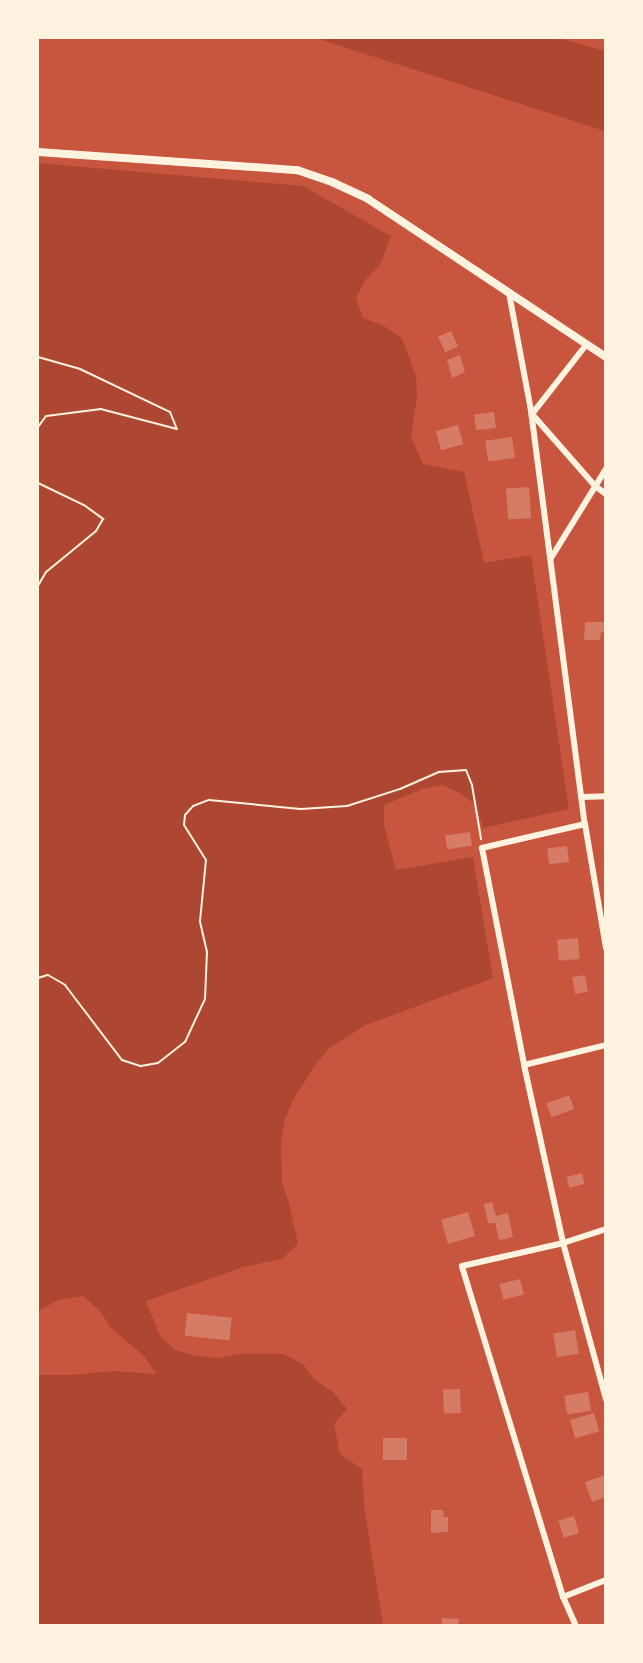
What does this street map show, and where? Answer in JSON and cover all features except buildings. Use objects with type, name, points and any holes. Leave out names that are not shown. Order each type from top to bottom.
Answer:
[{"type":"street","points":[[38,152],[297,170],[332,182],[368,199],[606,357]]},
{"type":"street","points":[[509,293],[532,414],[585,824],[606,948]]},
{"type":"street","points":[[532,414],[586,345]]},
{"type":"street","points":[[532,414],[595,486],[606,494]]},
{"type":"street","points":[[550,558],[606,469]]},
{"type":"street","points":[[582,797],[606,796]]},
{"type":"street","points":[[585,824],[482,848],[524,1065],[563,1243],[606,1400]]},
{"type":"street","points":[[524,1065],[606,1045]]},
{"type":"street","points":[[576,1626],[563,1597],[462,1266],[563,1243],[606,1229]]},
{"type":"street","points":[[563,1597],[606,1580]]},
{"type":"path","points":[[38,357],[80,369],[170,412],[177,429],[146,418],[101,409],[46,416],[38,427]]},
{"type":"path","points":[[38,483],[84,505],[103,519],[96,531],[46,572],[38,586]]},
{"type":"path","points":[[38,978],[48,975],[65,985],[122,1060],[141,1066],[158,1063],[185,1042],[205,999],[207,952],[200,921],[206,860],[184,825],[185,815],[192,806],[209,800],[301,810],[347,806],[400,789],[439,772],[466,770],[472,784],[482,848]]},
{"type":"shaded area","points":[[316,38],[558,38],[605,51],[605,131]]},
{"type":"shaded area","points":[[38,163],[303,186],[391,236],[380,265],[365,280],[356,298],[363,318],[384,326],[402,338],[416,377],[417,397],[411,437],[423,464],[464,472],[484,563],[531,555],[569,809],[483,828],[476,805],[460,793],[442,785],[422,789],[384,805],[384,825],[396,870],[473,857],[493,978],[366,1025],[329,1048],[316,1064],[293,1100],[285,1120],[281,1141],[282,1183],[298,1244],[282,1259],[243,1267],[146,1301],[160,1336],[175,1350],[196,1356],[219,1358],[240,1354],[283,1354],[303,1364],[315,1380],[334,1393],[347,1409],[334,1424],[340,1454],[362,1469],[364,1505],[383,1625],[38,1625],[38,1375],[115,1371],[156,1374],[144,1356],[111,1328],[100,1311],[83,1296],[59,1300],[38,1311]]}]
